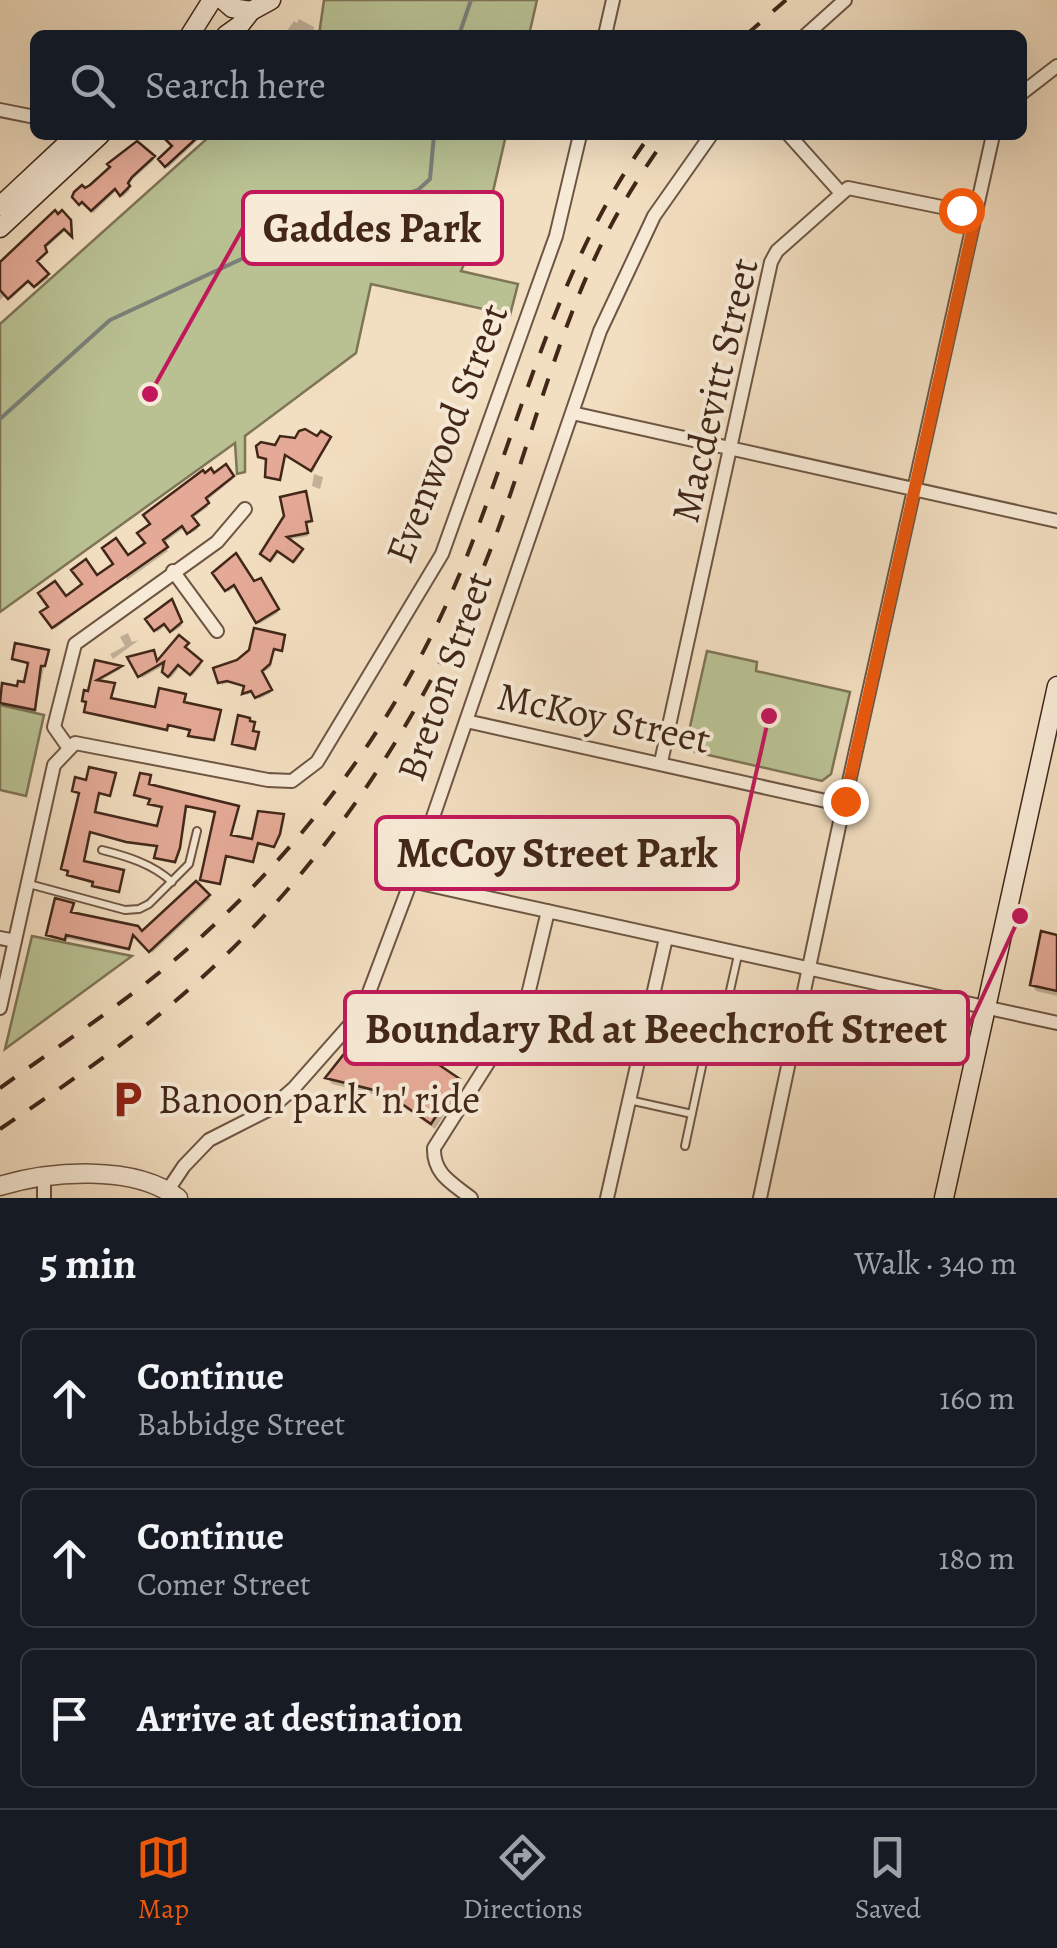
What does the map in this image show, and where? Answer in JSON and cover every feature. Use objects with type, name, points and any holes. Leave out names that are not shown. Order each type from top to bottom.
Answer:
[{"type":"main road","points":[[193,30],[212,0]]},
{"type":"main road","points":[[223,0],[232,8],[251,12]]},
{"type":"main road","points":[[234,30],[251,12],[271,0]]},
{"type":"main road","points":[[0,206],[69,140]]},
{"type":"main road","points":[[0,228],[95,140]]},
{"type":"main road","points":[[944,1198],[1057,686]]},
{"type":"main road","name":"Breton Street","points":[[0,1186],[44,1176],[110,1175],[173,1194]]},
{"type":"street","points":[[605,30],[613,0]]},
{"type":"street","points":[[812,30],[846,0]]},
{"type":"street","points":[[1027,88],[1057,66]]},
{"type":"street","points":[[0,110],[30,116]]},
{"type":"street","name":"Evenwood Street","points":[[68,748],[75,743],[256,778],[292,780],[317,762],[442,554],[556,236],[579,140]]},
{"type":"street","name":"Breton Street","points":[[173,1194],[201,1147],[270,1109],[294,1088],[362,1011],[411,881],[600,331],[654,216],[708,140]]},
{"type":"street","points":[[793,140],[840,192],[848,188],[866,189],[976,214]]},
{"type":"street","points":[[760,1198],[992,140]]},
{"type":"street","name":"Macdevitt Street","points":[[661,762],[771,262],[776,251],[840,192]]},
{"type":"street","points":[[572,413],[1057,521]]},
{"type":"street","points":[[0,1008],[54,765],[68,748],[54,726],[75,644],[217,542],[245,509]]},
{"type":"street","points":[[173,571],[217,631]]},
{"type":"street","name":"McKoy Street","points":[[466,720],[844,805]]},
{"type":"street","points":[[411,881],[1057,1023]]},
{"type":"street","points":[[471,1198],[433,1164],[434,1148],[526,1003],[548,911]]},
{"type":"street","points":[[0,938],[15,940]]},
{"type":"street","points":[[607,1198],[666,938]]},
{"type":"street","points":[[44,1176],[44,1198]]},
{"type":"lane","points":[[29,884],[125,910],[139,909],[189,864],[197,830]]},
{"type":"lane","points":[[102,850],[128,856],[172,882]]},
{"type":"lane","points":[[684,1146],[707,1043],[720,1034],[738,954]]},
{"type":"lane","points":[[630,1100],[692,1114]]},
{"type":"green space","points":[[324,0],[537,0],[530,30],[320,30]]},
{"type":"green space","points":[[205,140],[505,140],[489,209],[461,271],[518,284],[510,315],[371,284],[356,353],[245,436],[245,472],[237,474],[235,443],[0,612],[0,324]]},
{"type":"green space","points":[[707,651],[757,662],[756,671],[850,692],[831,774],[822,781],[695,752],[687,740]]},
{"type":"green space","points":[[0,705],[44,715],[26,796],[0,790]]},
{"type":"green space","points":[[32,936],[132,956],[5,1049]]},
{"type":"building","points":[[166,140],[195,140],[165,167],[158,159],[172,146]]},
{"type":"building","points":[[137,141],[155,156],[132,177],[130,186],[120,196],[115,189],[91,211],[82,202],[79,205],[72,197],[74,192],[82,185],[90,185],[110,167],[107,164]]},
{"type":"building","points":[[55,210],[58,214],[62,210],[71,220],[72,237],[64,229],[45,246],[47,252],[37,261],[49,274],[34,287],[28,281],[8,299],[0,290],[0,262]]},
{"type":"building","points":[[305,429],[317,436],[321,431],[331,437],[311,471],[285,455],[280,480],[265,477],[266,459],[258,457],[256,446],[261,442],[275,445],[280,436],[295,438]]},
{"type":"building","points":[[226,464],[234,476],[206,498],[209,503],[192,516],[199,525],[187,534],[182,526],[163,540],[168,547],[52,628],[40,612],[48,607],[38,593],[55,581],[66,596],[82,584],[71,570],[86,559],[97,575],[113,564],[102,548],[116,538],[128,555],[145,543],[137,533],[150,524],[143,515],[203,470],[205,473],[211,468],[214,473]]},
{"type":"building","points":[[306,491],[312,521],[306,522],[308,533],[287,537],[303,549],[293,562],[277,551],[270,561],[260,554],[284,516],[280,497]]},
{"type":"building","points":[[236,553],[254,581],[261,578],[279,609],[256,623],[234,585],[225,591],[212,573]]},
{"type":"building","points":[[172,599],[182,622],[170,632],[164,624],[154,631],[145,619]]},
{"type":"building","points":[[254,628],[285,635],[282,651],[274,649],[270,664],[262,671],[272,690],[255,698],[251,691],[242,694],[244,686],[227,681],[218,683],[213,668],[237,660],[249,650]]},
{"type":"building","points":[[179,635],[189,643],[185,647],[202,661],[190,675],[178,665],[168,677],[162,672],[164,662],[138,677],[127,657],[154,650],[157,661]]},
{"type":"building","points":[[15,643],[49,650],[45,666],[41,666],[35,710],[0,703],[2,683],[17,686],[18,681],[24,682],[28,663],[12,659]]},
{"type":"building","points":[[95,660],[122,666],[97,680],[115,683],[111,698],[155,707],[159,688],[186,694],[184,702],[221,710],[214,740],[188,736],[190,730],[168,725],[167,730],[84,712],[84,690],[88,691]]},
{"type":"building","points":[[238,715],[255,722],[253,731],[259,732],[255,749],[232,744]]},
{"type":"building","points":[[89,767],[116,773],[110,796],[99,793],[95,812],[157,826],[162,807],[134,795],[140,773],[151,775],[149,784],[239,806],[231,835],[252,839],[258,811],[284,814],[280,834],[274,847],[258,843],[253,862],[226,856],[220,884],[200,880],[215,812],[186,806],[175,862],[154,858],[157,846],[90,832],[84,861],[124,870],[119,892],[92,886],[93,882],[67,875],[68,871],[61,869],[79,793],[72,791],[75,777],[86,780]]},
{"type":"building","points":[[196,881],[210,895],[149,952],[133,935],[129,949],[66,935],[65,940],[46,935],[55,898],[74,903],[71,912],[138,926],[142,931]]},
{"type":"building","points":[[1041,931],[1057,935],[1057,991],[1030,985]]},
{"type":"building","points":[[355,1040],[379,1056],[406,1061],[414,1048],[460,1079],[431,1124],[386,1093],[325,1078]]},
{"type":"waterway","points":[[461,30],[471,0]]},
{"type":"waterway","points":[[0,419],[110,320],[302,231],[334,221],[365,199],[418,190],[430,179],[434,140]]},
{"type":"railway","points":[[752,30],[786,0]]},
{"type":"railway","points":[[0,1088],[130,996],[220,919],[266,873],[349,772],[418,662],[447,603],[569,281],[619,182],[647,140]]},
{"type":"railway","points":[[0,1129],[136,1033],[194,984],[300,876],[346,816],[427,688],[460,621],[490,551],[584,282],[616,216],[665,140]]},
{"type":"place","name":"Gaddes Park","points":[[150,394]]},
{"type":"place","name":"McCoy Street Park","points":[[769,716]]},
{"type":"place","name":"Boundary Rd at Beechcroft Street","points":[[1020,916]]},
{"type":"place","name":"Banoon park 'n' ride","points":[[128,1099]]},
{"type":"route","points":[[845,801],[976,214],[961,210]]}]
